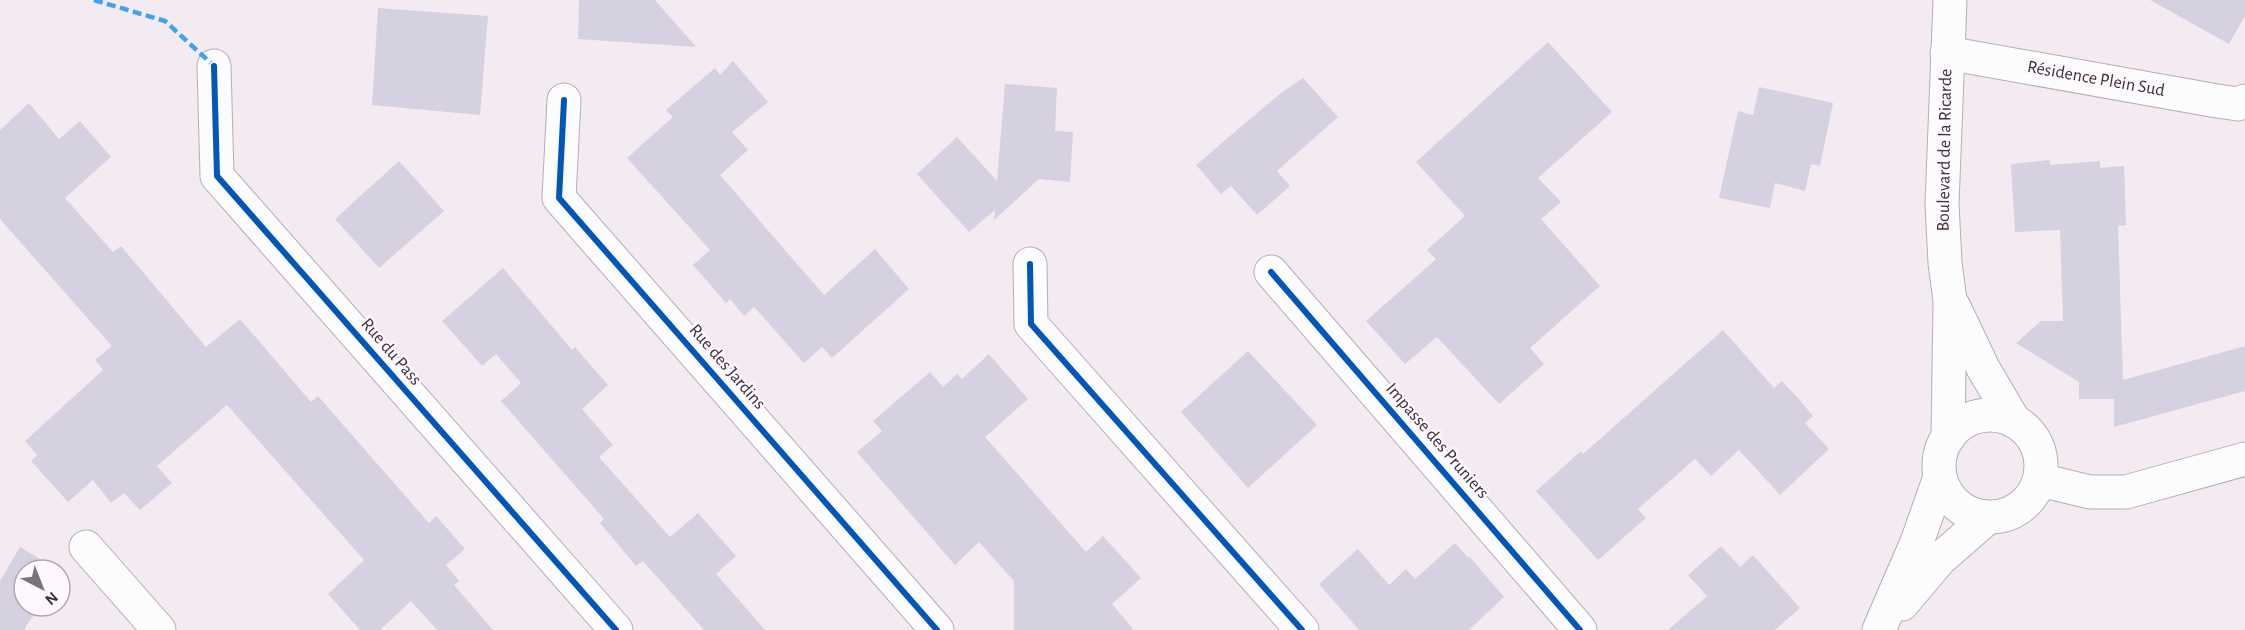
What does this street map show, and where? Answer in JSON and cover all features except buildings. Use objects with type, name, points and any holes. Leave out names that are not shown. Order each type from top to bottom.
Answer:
[{"type":"street","name":"Boulevard de la Ricarde","points":[[1948,438],[1950,300],[1945,263],[1942,204],[1950,0]]},
{"type":"street","name":"Résidence Plein Sud","points":[[1947,52],[2217,101],[2238,104],[2245,100]]},
{"type":"street","name":"Rue du Pass","points":[[214,66],[217,177],[616,630]]},
{"type":"street","name":"Rue des Jardins","points":[[564,100],[560,198],[937,630]]},
{"type":"street","points":[[1030,264],[1031,324],[1302,630]]},
{"type":"street","name":"Impasse des Pruniers","points":[[1271,272],[1580,630]]},
{"type":"street","name":"Boulevard de la Ricarde","points":[[1950,300],[1983,368],[2014,421]]},
{"type":"street","points":[[1997,416],[2014,421],[2036,443],[2041,461],[2040,480],[2032,496],[2012,513],[1987,518],[1971,514],[1956,506],[1946,494],[1938,465],[1948,438],[1971,419],[1997,416]]},
{"type":"street","points":[[2040,480],[2090,492],[2126,492],[2245,459]]},
{"type":"street","points":[[1880,630],[1917,542],[1940,477]]},
{"type":"street","points":[[1880,630],[1940,559],[1987,518]]},
{"type":"street","points":[[86,547],[159,630]]},
{"type":"marked path","points":[[94,0],[165,21],[214,66]]},
{"type":"cycle path","points":[[214,66],[217,176],[616,630]]},
{"type":"cycle path","points":[[564,100],[559,198],[937,630]]},
{"type":"cycle path","points":[[1030,264],[1031,324],[1302,630]]},
{"type":"cycle path","points":[[1271,272],[1580,630]]}]
